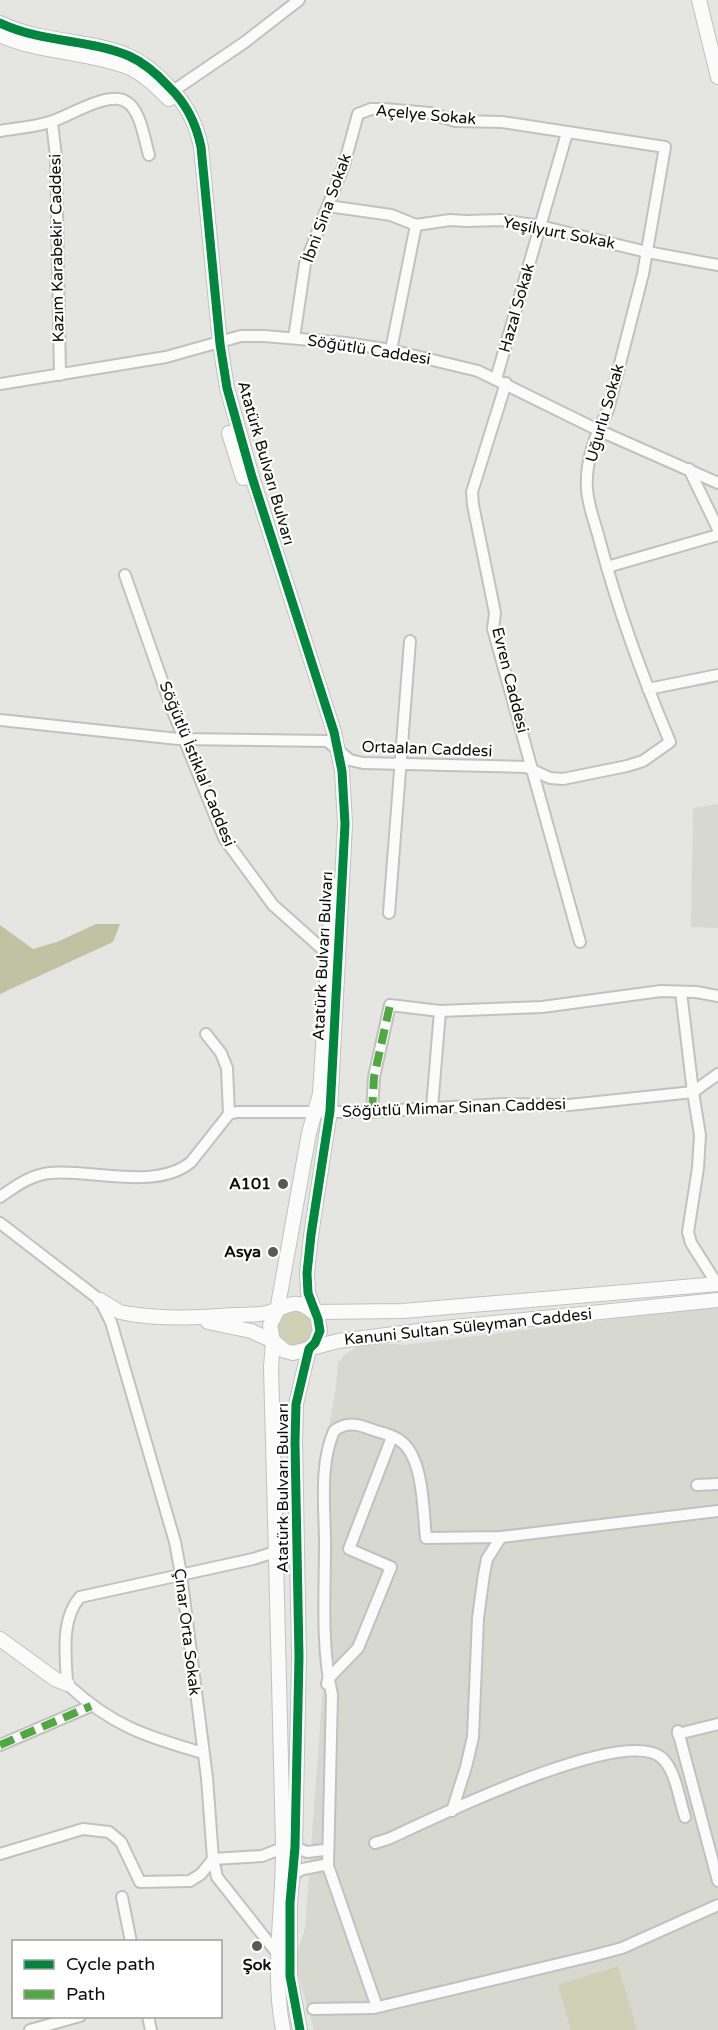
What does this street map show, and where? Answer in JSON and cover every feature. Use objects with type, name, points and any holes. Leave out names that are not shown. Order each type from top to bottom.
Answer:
[{"type":"street","points":[[173,90],[245,42],[299,0]]},
{"type":"street","points":[[699,0],[716,54],[718,77]]},
{"type":"street","name":"Atatürk Bulvarı Bulvarı","points":[[0,23],[33,35],[129,56],[145,66],[173,90],[192,117],[200,141],[217,379],[233,447],[327,741],[335,773],[336,829],[320,1094],[314,1113],[277,1311],[270,1325],[273,1341],[271,1367],[275,1552],[289,1847],[293,1874],[290,1903],[290,1976],[300,2030]]},
{"type":"street","name":"Atatürk Bulvarı Bulvarı","points":[[0,35],[41,48],[127,66],[174,104],[182,116],[193,145],[216,343],[233,413],[339,751],[342,771],[345,824],[330,1111],[309,1255],[308,1293],[320,1331],[315,1343],[309,1349],[296,1404],[299,1657],[289,1847],[277,1953],[283,2030]]},
{"type":"street","points":[[0,131],[52,122],[67,114],[114,98],[124,100],[132,107],[138,118],[149,155]]},
{"type":"street","name":"Açelye Sokak","points":[[358,114],[371,109],[430,113],[455,121],[502,122],[665,147]]},
{"type":"street","name":"İbni Sina Sokak","points":[[294,338],[305,264],[344,165],[358,114]]},
{"type":"street","name":"Kazım Karabekir Caddesi","points":[[52,122],[56,157],[60,375]]},
{"type":"street","name":"Hazal Sokak","points":[[501,381],[540,226],[567,133]]},
{"type":"street","name":"Uğurlu Sokak","points":[[665,147],[647,252],[608,410],[598,430],[590,462],[587,489],[607,567],[648,689],[670,742]]},
{"type":"street","name":"Yeşilyurt Sokak","points":[[328,206],[391,215],[416,225],[450,220],[501,220],[540,226],[647,252],[718,265]]},
{"type":"street","points":[[391,350],[416,225]]},
{"type":"street","name":"Söğütlü Caddesi","points":[[0,384],[166,357],[241,336],[346,343],[391,350],[470,369],[501,381],[598,430],[715,480]]},
{"type":"street","name":"Evren Caddesi","points":[[501,381],[474,481],[473,505],[495,613],[493,629],[580,942]]},
{"type":"street","points":[[689,469],[718,529]]},
{"type":"street","points":[[607,567],[718,535]]},
{"type":"street","name":"Söğütlü İstiklal Caddesi","points":[[125,575],[184,739],[224,838],[273,905],[329,955]]},
{"type":"street","points":[[389,914],[410,641]]},
{"type":"street","points":[[648,689],[718,675]]},
{"type":"street","points":[[0,720],[184,739],[327,741]]},
{"type":"street","name":"Ortaalan Caddesi","points":[[327,741],[350,760],[363,763],[526,766],[550,778],[563,779],[643,761],[670,742]]},
{"type":"street","points":[[372,1112],[374,1077],[390,1005],[440,1011],[542,1007],[640,993],[681,992],[718,996]]},
{"type":"street","points":[[681,992],[700,1135],[688,1232],[691,1243],[718,1284]]},
{"type":"street","points":[[432,1108],[440,1011]]},
{"type":"street","points":[[0,1197],[22,1182],[35,1176],[51,1173],[160,1175],[183,1168],[191,1162],[229,1114],[227,1068],[221,1053],[206,1034]]},
{"type":"street","name":"Söğütlü Mimar Sinan Caddesi","points":[[229,1114],[372,1112],[503,1104],[569,1105],[693,1092],[718,1074]]},
{"type":"street","points":[[0,1223],[100,1300]]},
{"type":"street","name":"Kanuni Sultan Süleyman Caddesi","points":[[100,1300],[120,1312],[130,1314],[192,1318],[262,1314],[277,1311],[291,1303],[307,1306],[314,1312],[403,1311],[718,1284]]},
{"type":"street","name":"Çınar Orta Sokak","points":[[100,1300],[111,1322],[125,1367],[175,1542],[181,1574],[203,1753],[213,1859],[217,1876],[277,1953]]},
{"type":"street","name":"Kanuni Sultan Süleyman Caddesi","points":[[192,1318],[251,1331],[293,1353],[338,1341],[718,1300]]},
{"type":"street","points":[[375,2008],[326,1876],[324,1865],[328,1680],[325,1617],[325,1487],[327,1450],[334,1431],[348,1424],[359,1425],[403,1443],[415,1464],[420,1480],[426,1538],[501,1537],[718,1512]]},
{"type":"street","points":[[328,1680],[357,1648],[391,1567],[349,1549],[392,1437]]},
{"type":"street","points":[[697,1485],[718,1484]]},
{"type":"street","points":[[452,1810],[473,1737],[478,1618],[484,1574],[487,1559],[501,1537]]},
{"type":"street","points":[[67,1684],[68,1614],[80,1597],[254,1559],[275,1552]]},
{"type":"street","points":[[0,1639],[55,1679],[67,1684],[91,1706],[112,1720],[139,1733],[203,1753]]},
{"type":"street","points":[[328,1680],[332,1695],[328,1866],[375,2008]]},
{"type":"street","points":[[0,1745],[91,1706]]},
{"type":"street","points":[[718,1724],[678,1733],[718,1881]]},
{"type":"street","points":[[375,1843],[574,1761],[597,1755],[635,1750],[652,1752],[662,1758],[671,1771],[685,1817]]},
{"type":"street","points":[[0,1854],[83,1829],[109,1832],[121,1842],[140,1882],[190,1881],[201,1875],[213,1859],[262,1856],[289,1847],[307,1852],[324,1850]]},
{"type":"street","points":[[293,1874],[303,1869],[324,1865]]},
{"type":"street","points":[[122,1897],[131,1940]]},
{"type":"street","points":[[313,2009],[375,2008],[622,1948],[718,1905]]},
{"type":"street","points":[[30,2030],[73,2018]]},
{"type":"shaded area","points":[[718,804],[718,928],[691,927],[693,808]]},
{"type":"shaded area","points":[[718,1306],[718,2030],[314,2030],[294,1960],[305,1929],[323,1686],[317,1496],[338,1363],[345,1354],[365,1342],[404,1345]]},
{"type":"green space","points":[[96,924],[120,924],[113,942],[0,994],[0,925],[33,949],[57,942]]},
{"type":"green space","points":[[296,1311],[309,1316],[314,1329],[309,1342],[296,1347],[283,1342],[278,1329],[283,1316]]},
{"type":"green space","points":[[618,1966],[637,2030],[571,2030],[558,1985]]},
{"type":"marked path","points":[[372,1112],[374,1077],[390,1005]]},
{"type":"marked path","points":[[0,1745],[91,1706]]},
{"type":"cycle path","points":[[0,23],[49,38],[98,46],[135,59],[156,74],[175,93],[186,107],[193,122],[201,147],[220,344],[227,388],[252,477],[334,732],[342,771],[345,824],[330,1111],[307,1273],[308,1293],[320,1331],[315,1343],[309,1349],[296,1404],[299,1657],[295,1847],[290,1903],[290,1976],[300,2030]]},
{"type":"place","name":"A101","points":[[283,1184]]},
{"type":"place","name":"Asya","points":[[273,1252]]},
{"type":"place","name":"Şok","points":[[257,1946]]}]
